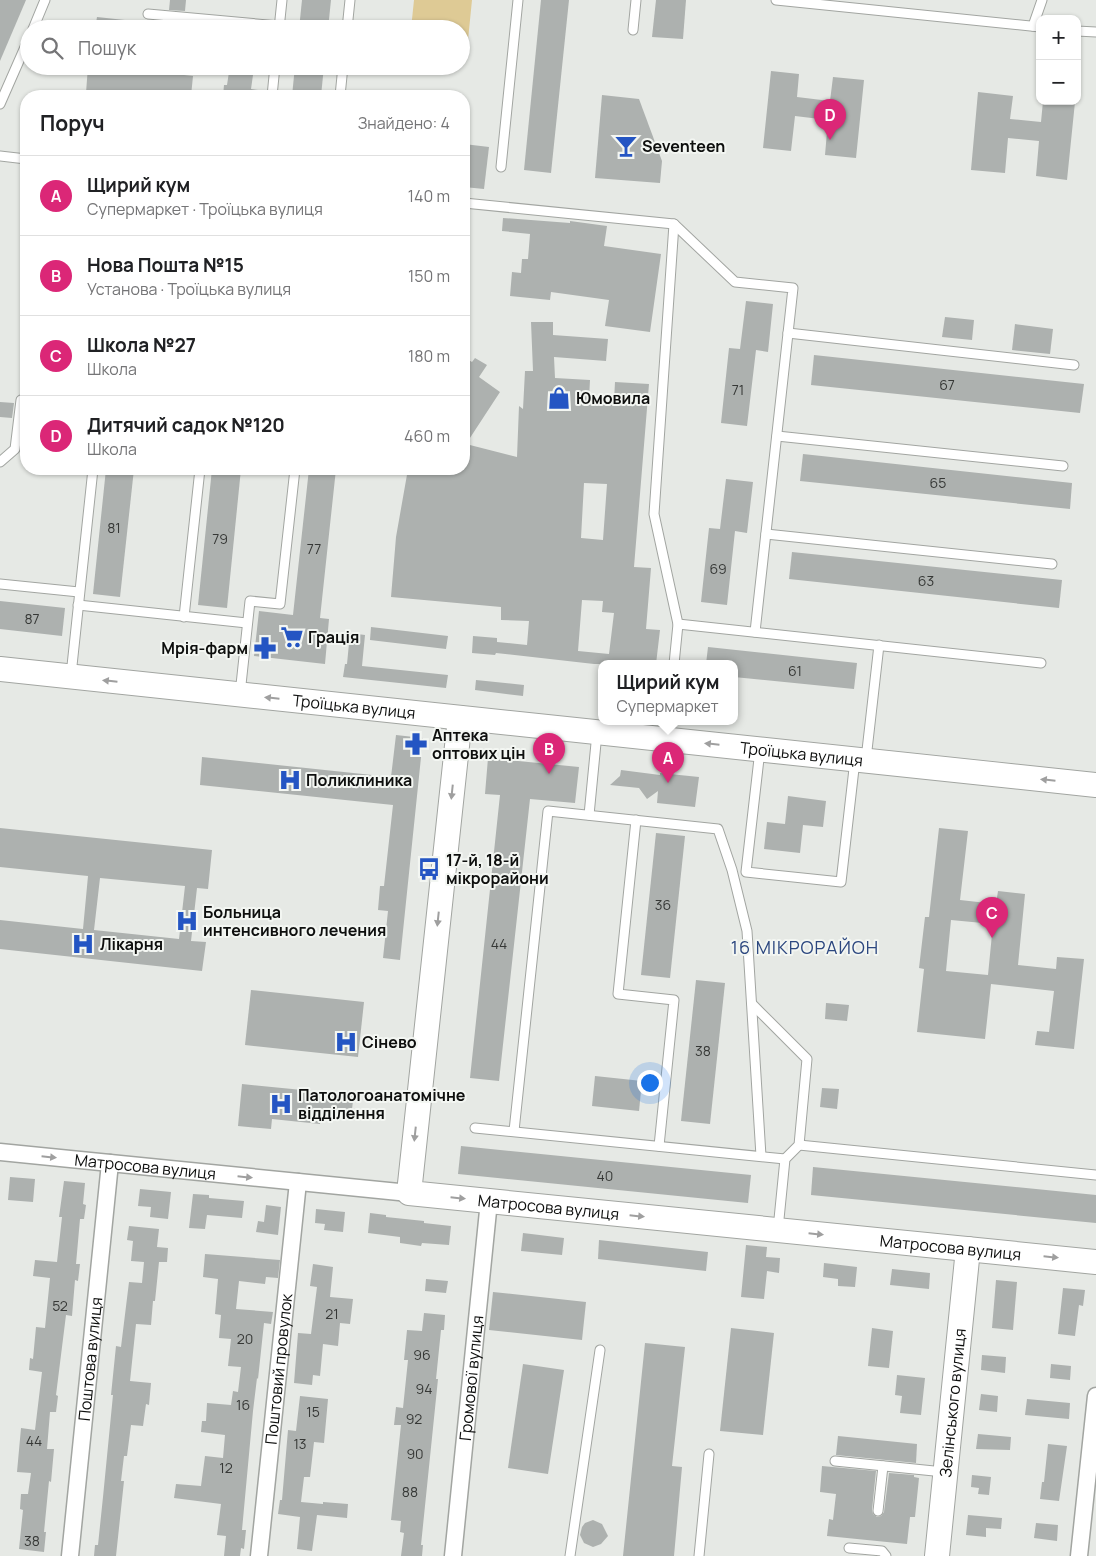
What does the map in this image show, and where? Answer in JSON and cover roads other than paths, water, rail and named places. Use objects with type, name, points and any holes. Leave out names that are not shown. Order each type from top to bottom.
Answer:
[{"type":"street","name":"Троїцька вулиця","points":[[0,669],[597,732],[666,731],[760,750],[1096,785]]},
{"type":"street","points":[[409,1193],[460,718]]},
{"type":"street","name":"Матросова вулиця","points":[[0,1152],[1096,1262]]},
{"type":"street","name":"Поштова вулиця","points":[[70,1556],[110,1163]]},
{"type":"street","name":"Поштовий провулок","points":[[259,1556],[298,1182]]},
{"type":"street","name":"Громової вулиця","points":[[453,1556],[489,1201]]},
{"type":"street","name":"Зелінського вулиця","points":[[937,1556],[968,1249]]},
{"type":"street","points":[[1079,1556],[1096,1396]]},
{"type":"lane","points":[[37,20],[45,0]]},
{"type":"lane","points":[[280,20],[282,0]]},
{"type":"lane","points":[[348,20],[350,0]]},
{"type":"lane","points":[[501,168],[518,0]]},
{"type":"lane","points":[[633,30],[636,0]]},
{"type":"lane","points":[[776,0],[823,2],[1036,26]]},
{"type":"lane","points":[[1039,15],[1042,0]]},
{"type":"lane","points":[[148,14],[204,20]]},
{"type":"lane","points":[[1081,30],[1096,32]]},
{"type":"lane","points":[[0,104],[20,58]]},
{"type":"lane","points":[[273,90],[274,75]]},
{"type":"lane","points":[[341,90],[343,75]]},
{"type":"lane","points":[[0,156],[20,158]]},
{"type":"lane","points":[[470,203],[674,224],[735,282],[793,288],[755,632]]},
{"type":"lane","points":[[674,224],[654,514],[678,624],[674,660]]},
{"type":"lane","points":[[788,333],[1074,365]]},
{"type":"lane","points":[[0,462],[15,449],[20,400]]},
{"type":"lane","points":[[777,436],[1063,466]]},
{"type":"lane","points":[[70,676],[92,475]]},
{"type":"lane","points":[[184,617],[199,475]]},
{"type":"lane","points":[[240,694],[250,601],[280,604],[293,475]]},
{"type":"lane","points":[[766,534],[1052,564]]},
{"type":"lane","points":[[0,584],[80,592]]},
{"type":"lane","points":[[78,606],[247,623]]},
{"type":"lane","points":[[678,624],[1041,663]]},
{"type":"lane","points":[[760,750],[746,872],[842,882],[879,645]]},
{"type":"lane","points":[[589,815],[597,732]]},
{"type":"lane","points":[[514,1132],[548,811],[718,829],[732,870],[748,931],[761,1156]]},
{"type":"lane","points":[[636,820],[618,994],[674,1000],[659,1146]]},
{"type":"lane","points":[[752,1004],[807,1059],[799,1145],[785,1158],[778,1230]]},
{"type":"lane","points":[[475,1128],[785,1158]]},
{"type":"lane","points":[[799,1145],[1096,1175]]},
{"type":"lane","points":[[570,1556],[600,1350]]},
{"type":"lane","points":[[698,1556],[709,1454]]},
{"type":"lane","points":[[835,1461],[945,1472]]},
{"type":"lane","points":[[878,1511],[883,1466]]},
{"type":"lane","points":[[849,1548],[882,1551],[886,1556]]},
{"type":"place","name":"Дитячий садок №120","points":[[830,140]]},
{"type":"place","name":"Seventeen","points":[[626,146]]},
{"type":"place","name":"Юмовила","points":[[559,398]]},
{"type":"place","name":"Грація","points":[[292,637]]},
{"type":"place","name":"Мрія-фарм","points":[[265,648]]},
{"type":"place","name":"Аптека оптових цін","points":[[416,744]]},
{"type":"place","name":"Нова Пошта №15","points":[[549,774]]},
{"type":"place","name":"Поликлиника","points":[[290,780]]},
{"type":"place","name":"Щирий кум","points":[[668,783]]},
{"type":"place","name":"17-й, 18-й мікрорайони","points":[[429,869]]},
{"type":"place","name":"Больница интенсивного лечения","points":[[187,921]]},
{"type":"place","name":"Школа №27","points":[[992,938]]},
{"type":"place","name":"Лікарня","points":[[83,944]]},
{"type":"place","name":"Сінево","points":[[346,1042]]},
{"type":"place","name":"Патологоанатомічне відділення","points":[[281,1104]]},
{"type":"district","name":"16 МІКРОРАЙОН","points":[[805,947]]}]
